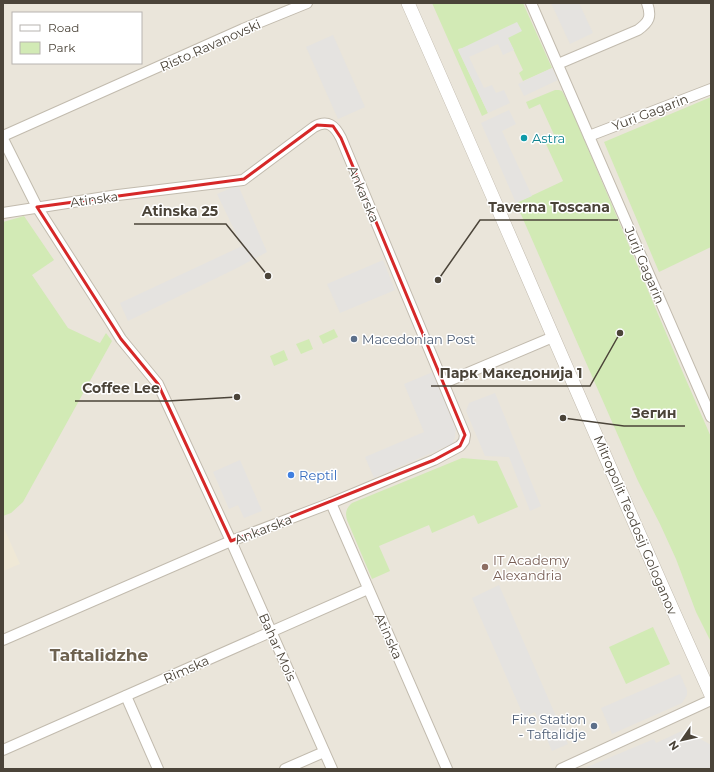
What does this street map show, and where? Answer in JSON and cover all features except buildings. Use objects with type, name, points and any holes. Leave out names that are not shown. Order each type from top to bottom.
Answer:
[{"type":"street","name":"Risto Ravanovski","points":[[3,136],[243,29],[307,3]]},
{"type":"street","name":"Mitropolit Teodosij Gologanov","points":[[408,3],[651,561],[711,695]]},
{"type":"street","name":"Jurij Gagarin","points":[[532,3],[711,417]]},
{"type":"street","points":[[558,64],[638,30],[649,20],[650,14],[647,3]]},
{"type":"street","name":"Yuri Gagarin","points":[[589,136],[711,89]]},
{"type":"street","name":"Ankarska","points":[[3,640],[231,541],[434,460],[463,444],[465,435],[444,383],[341,138],[333,126],[326,124],[317,125],[244,179],[222,183]]},
{"type":"street","name":"Bahar Mois","points":[[3,139],[37,207],[121,339],[158,384],[272,631],[332,769]]},
{"type":"street","name":"Atinska","points":[[3,213],[118,195],[222,183]]},
{"type":"street","points":[[444,383],[553,337]]},
{"type":"street","name":"Atinska","points":[[331,502],[447,769]]},
{"type":"street","name":"Rimska","points":[[3,750],[368,589]]},
{"type":"street","points":[[126,696],[158,769]]},
{"type":"street","points":[[561,769],[711,700]]},
{"type":"street","points":[[286,769],[324,752]]},
{"type":"highlighted area","points":[[317,125],[333,126],[341,138],[465,435],[460,446],[434,460],[231,541],[158,384],[121,339],[37,207],[244,179]]},
{"type":"shaded area","points":[[3,3],[711,3],[711,769],[3,769]]},
{"type":"shaded area","points":[[551,3],[579,3],[593,33],[570,44]]},
{"type":"shaded area","points":[[517,22],[522,31],[508,38],[514,50],[503,55],[498,44],[469,57],[484,88],[492,85],[496,93],[504,90],[510,103],[488,113],[458,50]]},
{"type":"shaded area","points":[[333,35],[365,107],[338,119],[306,47]]},
{"type":"shaded area","points":[[552,68],[558,80],[524,96],[518,84]]},
{"type":"shaded area","points":[[509,110],[516,124],[502,131],[532,196],[516,203],[481,123]]},
{"type":"shaded area","points":[[238,185],[267,252],[128,321],[120,303],[242,246],[217,194]]},
{"type":"shaded area","points":[[383,260],[395,290],[340,313],[327,284]]},
{"type":"shaded area","points":[[433,372],[456,428],[455,437],[452,444],[374,478],[365,457],[424,432],[404,384]]},
{"type":"shaded area","points":[[495,393],[541,506],[530,511],[509,457],[485,456],[466,411],[469,403]]},
{"type":"shaded area","points":[[240,460],[262,511],[244,518],[238,505],[229,509],[213,472]]},
{"type":"shaded area","points":[[3,526],[20,564],[3,571]]},
{"type":"shaded area","points":[[499,585],[568,744],[552,751],[535,712],[524,717],[472,598]]},
{"type":"shaded area","points":[[680,674],[687,690],[687,695],[682,703],[612,734],[601,708]]},
{"type":"shaded area","points":[[684,730],[711,745],[711,769],[588,769],[587,767],[654,739],[656,743]]},
{"type":"green space","points":[[432,3],[523,3],[552,68],[523,81],[519,73],[523,70],[508,38],[458,49],[488,113],[482,116]]},
{"type":"green space","points":[[555,90],[562,91],[570,106],[711,437],[711,642],[696,612],[676,559],[638,481],[516,203],[563,181],[546,144],[556,139],[540,104],[529,109],[526,102]]},
{"type":"green space","points":[[711,97],[711,247],[659,272],[604,142]]},
{"type":"green space","points":[[24,216],[54,260],[32,275],[68,328],[100,343],[106,333],[112,341],[23,502],[11,513],[3,516],[3,222]]},
{"type":"green space","points":[[334,329],[338,337],[323,344],[319,336]]},
{"type":"green space","points":[[309,339],[313,349],[301,354],[296,344]]},
{"type":"green space","points":[[284,350],[288,360],[274,366],[270,356]]},
{"type":"green space","points":[[462,458],[497,461],[518,507],[478,524],[474,515],[432,533],[429,525],[379,546],[390,571],[372,579],[347,520],[346,513],[348,507],[352,503]]},
{"type":"green space","points":[[653,627],[670,664],[626,684],[609,647]]},
{"type":"place","name":"Astra","points":[[524,138]]},
{"type":"place","name":"Atinska 25","points":[[268,276]]},
{"type":"place","name":"Taverna Toscana","points":[[438,280]]},
{"type":"place","name":"Парк Македонија 1","points":[[620,333]]},
{"type":"place","name":"Macedonian Post","points":[[354,339]]},
{"type":"place","name":"Coffee Lee","points":[[237,397]]},
{"type":"place","name":"Зегин","points":[[563,418]]},
{"type":"place","name":"Reptil","points":[[291,475]]},
{"type":"place","name":"IT Academy Alexandria","points":[[485,567]]},
{"type":"place","name":"Fire Station - Taftalidje","points":[[594,726]]},
{"type":"district","name":"Taftalidzhe","points":[[99,655]]}]
